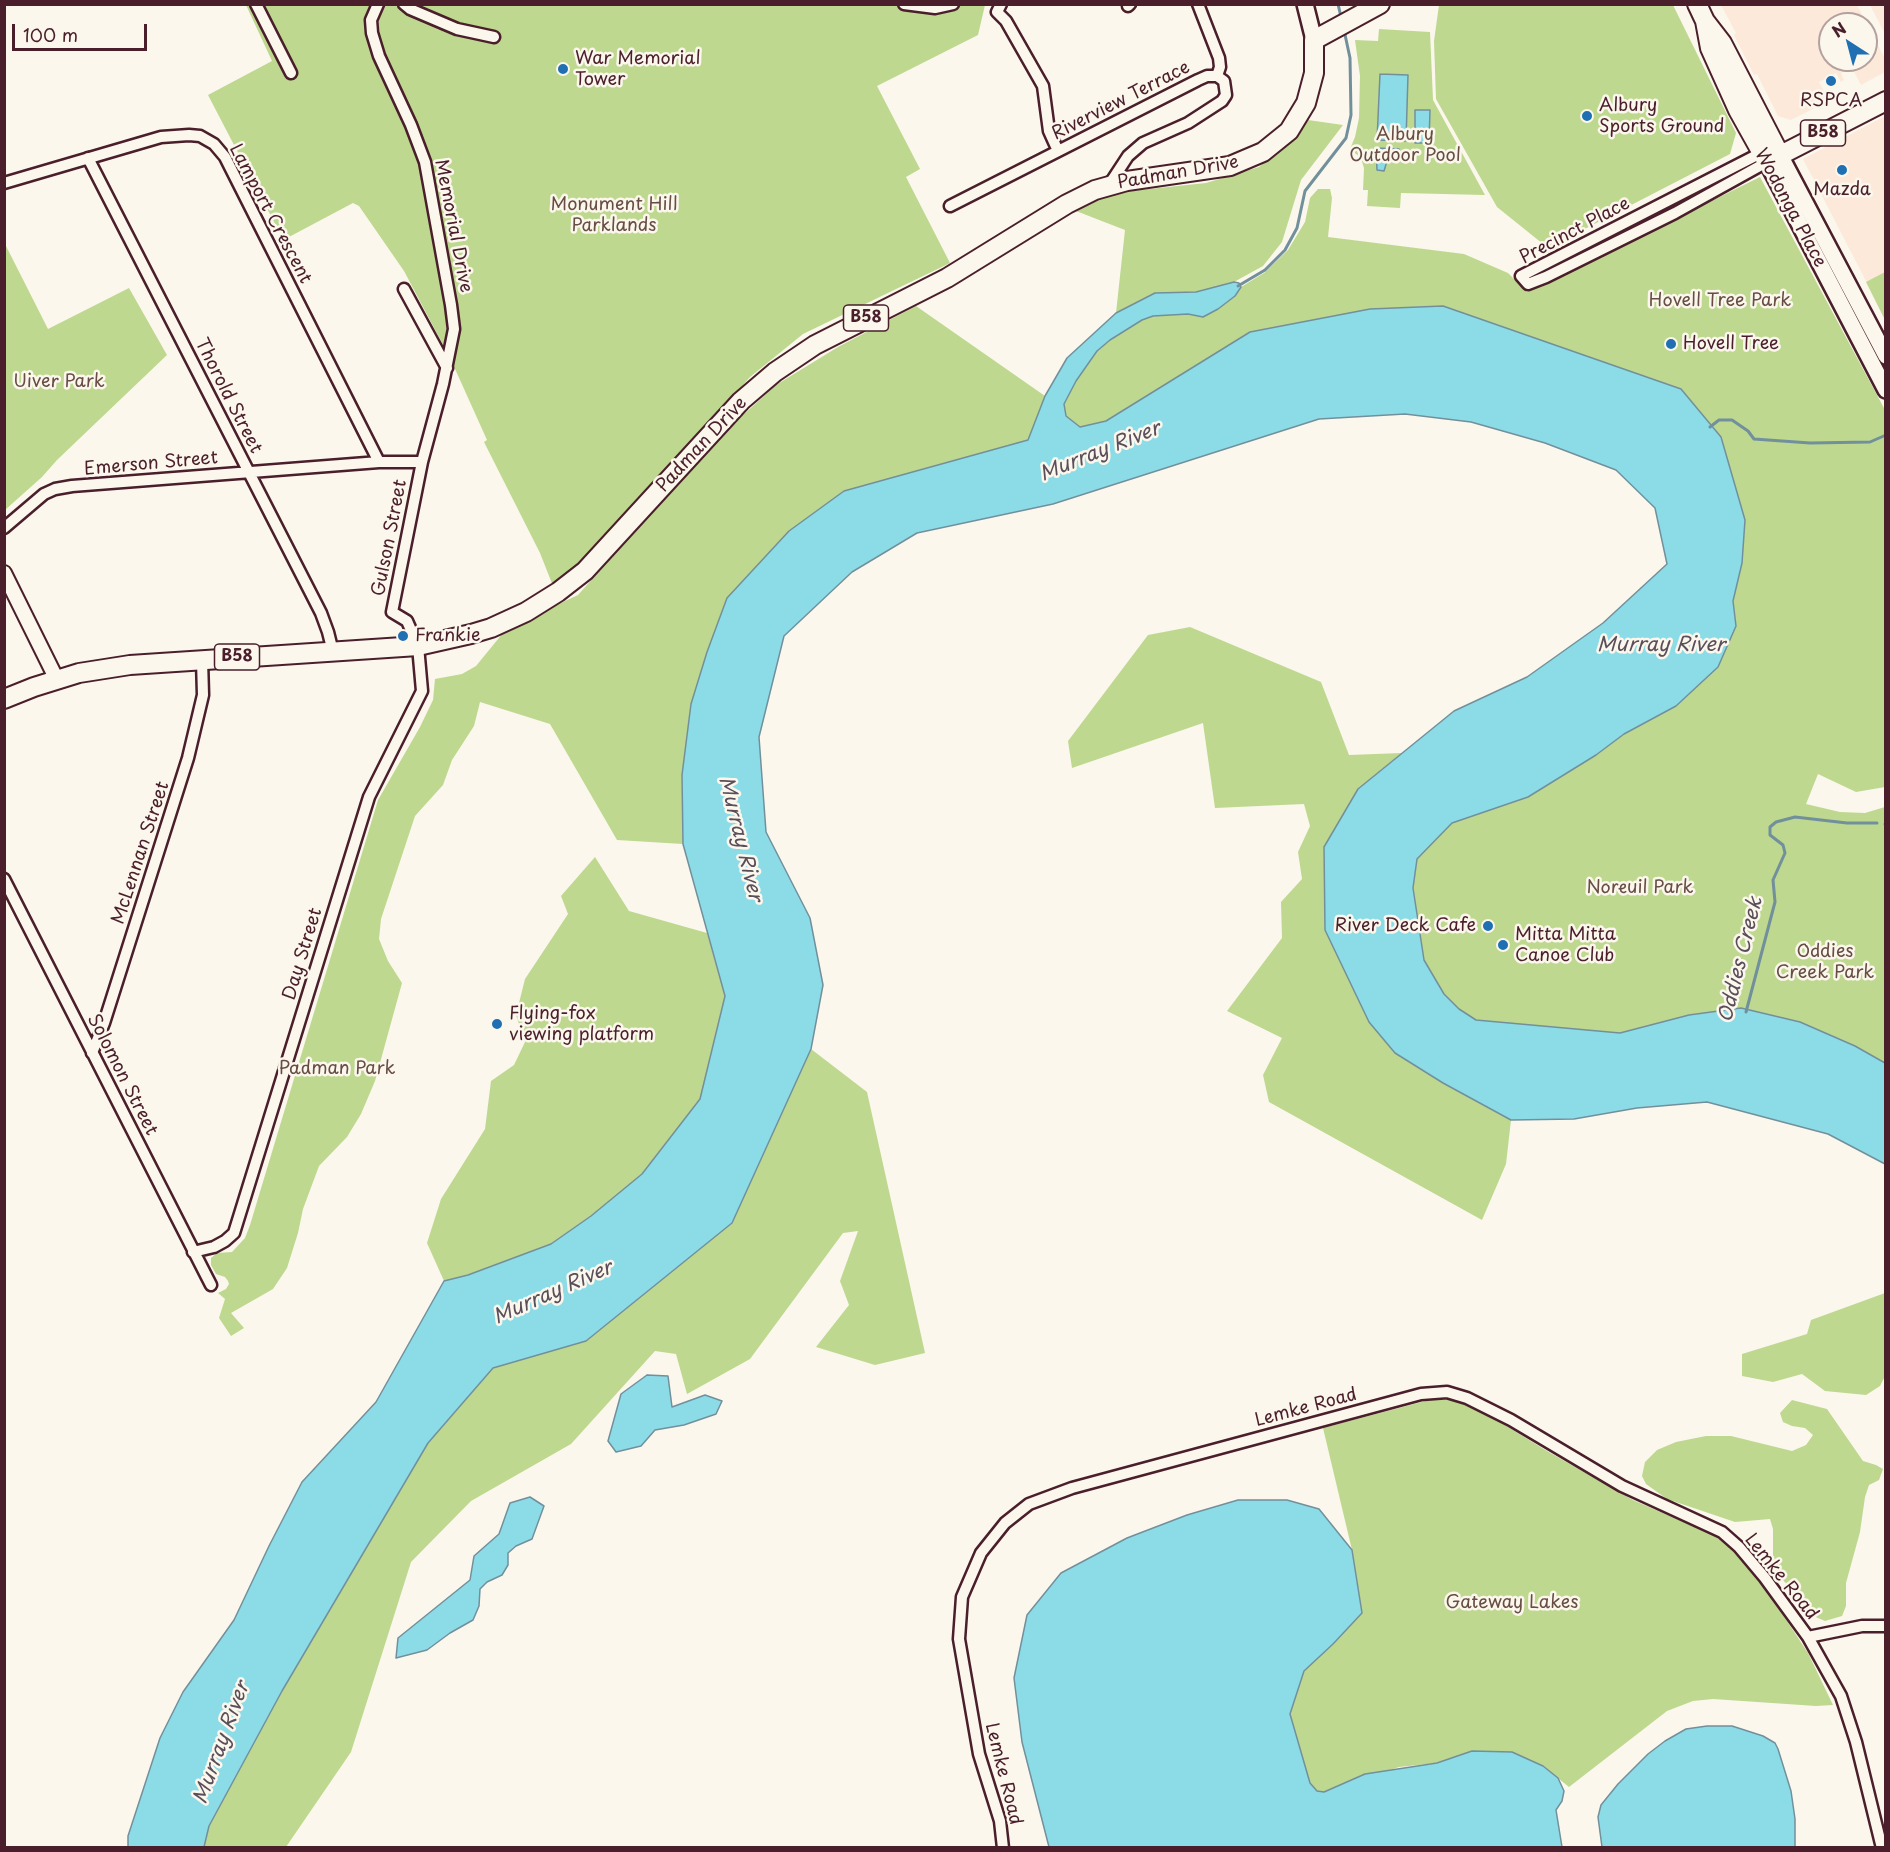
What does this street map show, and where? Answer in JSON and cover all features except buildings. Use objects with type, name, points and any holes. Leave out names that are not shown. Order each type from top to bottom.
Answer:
[{"type":"main road","points":[[1305,4],[1314,40],[1380,4]]},
{"type":"main road","name":"Wodonga Place","points":[[1697,4],[1722,43],[1771,154],[1886,390]]},
{"type":"main road","name":"Padman Drive","points":[[4,699],[57,680],[104,668],[418,646],[491,628],[544,602],[597,560],[726,417],[757,386],[836,333],[947,278],[1067,204],[1108,185],[1230,166],[1263,152],[1289,131],[1306,103],[1314,73],[1314,40]]},
{"type":"main road","name":"B58","points":[[1771,154],[1886,87]]},
{"type":"main road","name":"B58","points":[[1771,154],[1886,101]]},
{"type":"main road","name":"Wodonga Place","points":[[1771,154],[1886,356]]},
{"type":"street","points":[[256,4],[291,73]]},
{"type":"street","name":"Memorial Drive","points":[[378,4],[371,20],[375,45],[418,143],[430,179],[454,329],[447,368],[422,462]]},
{"type":"street","points":[[404,4],[410,9],[457,29],[494,37]]},
{"type":"street","points":[[904,4],[935,8],[953,4]]},
{"type":"street","points":[[1001,4],[997,12],[1006,21],[1043,86],[1049,131],[1058,151]]},
{"type":"street","points":[[1198,4],[1219,58],[1220,67],[1217,76]]},
{"type":"street","name":"Riverview Terrace","points":[[950,206],[1198,80],[1207,76],[1217,76],[1224,81],[1227,89],[1222,101],[1188,123],[1143,143],[1128,156],[1108,185]]},
{"type":"street","name":"Lamport Crescent","points":[[4,183],[161,137],[200,136],[214,144],[225,157],[379,462]]},
{"type":"street","name":"Precinct Place","points":[[1771,154],[1712,193],[1546,277],[1528,284],[1521,276],[1724,172],[1771,154]]},
{"type":"street","name":"Thorold Street","points":[[88,158],[321,613],[333,652]]},
{"type":"street","points":[[1724,172],[1730,182]]},
{"type":"street","points":[[1706,182],[1712,193]]},
{"type":"street","points":[[404,289],[447,368]]},
{"type":"street","name":"Emerson Street","points":[[4,528],[44,494],[55,489],[379,462],[422,462]]},
{"type":"street","name":"Gulson Street","points":[[418,646],[407,621],[392,612],[422,462]]},
{"type":"street","points":[[4,573],[57,680]]},
{"type":"street","name":"Day Street","points":[[193,1252],[225,1241],[234,1233],[369,797],[422,691],[418,646]]},
{"type":"street","name":"McLennan Street","points":[[92,1053],[108,1012],[188,758],[203,695],[202,660]]},
{"type":"street","name":"Solomon Street","points":[[4,879],[211,1285]]},
{"type":"street","name":"Lemke Road","points":[[1003,1848],[1000,1821],[979,1754],[958,1638],[962,1597],[981,1553],[1005,1523],[1029,1504],[1072,1488],[1411,1397],[1448,1392],[1467,1398],[1511,1420],[1622,1486],[1722,1532],[1748,1556],[1808,1637],[1862,1626],[1886,1626]]},
{"type":"street","points":[[1808,1637],[1841,1696],[1856,1742],[1882,1848]]},
{"type":"shaded area","points":[[1721,5],[1857,5],[1861,12],[1818,12],[1818,72],[1843,72],[1841,73],[1844,80],[1841,82],[1836,73],[1819,82],[1826,95],[1829,94],[1832,99],[1791,120],[1778,116],[1734,35],[1736,33]]},
{"type":"shaded area","points":[[1870,5],[1885,5],[1885,34],[1878,20],[1878,12],[1874,12]]},
{"type":"shaded area","points":[[1878,46],[1885,59],[1885,72],[1861,85],[1854,72],[1878,72]]},
{"type":"shaded area","points":[[1885,116],[1885,273],[1867,283],[1803,159]]},
{"type":"green space","name":"Monument Hill Parklands","points":[[246,5],[985,5],[978,35],[877,86],[920,169],[906,177],[950,263],[803,334],[750,377],[607,536],[553,586],[540,553],[484,442],[487,440],[451,360],[404,271],[359,206],[353,203],[287,238],[285,243],[208,95],[272,61]]},
{"type":"green space","name":"Albury Sports Ground","points":[[1439,5],[1673,5],[1736,133],[1730,154],[1548,248],[1497,207],[1436,99],[1434,41]]},
{"type":"green space","name":"Albury Outdoor Pool","points":[[1379,29],[1430,32],[1433,100],[1485,195],[1401,193],[1400,208],[1367,206],[1368,190],[1363,190],[1364,168],[1361,158],[1350,149],[1359,118],[1360,76],[1355,40],[1378,41]]},
{"type":"green space","points":[[1308,120],[1343,125],[1301,180],[1282,242],[1263,266],[1234,282],[1196,292],[1155,293],[1116,313],[1125,230],[1076,211],[1108,195],[1206,183],[1259,167],[1301,131]]},
{"type":"green space","points":[[1760,177],[1885,410],[1885,787],[1856,792],[1818,774],[1806,804],[1840,812],[1865,813],[1885,807],[1885,1063],[1855,1046],[1689,1015],[1620,1033],[1475,1020],[1459,1009],[1444,994],[1424,960],[1413,888],[1417,859],[1452,823],[1528,797],[1596,755],[1624,734],[1676,706],[1735,626],[1733,601],[1742,563],[1729,466],[1721,437],[1681,389],[1535,338],[1250,332],[1106,421],[1080,427],[1066,416],[1064,404],[1076,381],[1097,351],[1110,340],[1142,320],[1153,316],[1189,314],[1203,317],[1218,309],[1235,296],[1241,287],[1264,273],[1288,250],[1305,222],[1310,198],[1318,189],[1330,189],[1332,198],[1328,237],[1464,254],[1508,273],[1527,292]]},
{"type":"green space","name":"Uiver Park","points":[[4,242],[48,329],[129,288],[167,355],[5,510]]},
{"type":"green space","points":[[1885,272],[1885,320],[1866,282]]},
{"type":"green space","name":"Padman Park","points":[[916,306],[1045,396],[1028,440],[844,491],[727,598],[691,704],[682,775],[683,844],[617,840],[550,724],[480,702],[474,726],[452,760],[443,785],[415,816],[381,919],[379,939],[388,961],[402,983],[375,1081],[361,1114],[347,1137],[319,1166],[303,1209],[287,1268],[273,1289],[231,1313],[244,1328],[231,1336],[219,1318],[225,1299],[218,1293],[226,1289],[229,1284],[225,1277],[216,1274],[211,1265],[211,1258],[217,1253],[232,1252],[245,1238],[378,800],[433,700],[435,679],[462,674],[476,666],[507,628],[578,595],[719,437],[776,385],[838,347]]},
{"type":"green space","points":[[1190,627],[1321,682],[1349,755],[1402,753],[1358,789],[1443,1083],[1511,1120],[1506,1164],[1482,1220],[1269,1102],[1263,1075],[1282,1038],[1227,1011],[1282,938],[1281,902],[1302,879],[1298,852],[1310,826],[1304,804],[1215,808],[1203,723],[1072,768],[1068,741],[1148,635]]},
{"type":"green space","points":[[595,857],[629,911],[707,933],[725,996],[700,1099],[642,1174],[591,1216],[551,1244],[468,1275],[444,1281],[427,1243],[441,1199],[485,1129],[491,1081],[514,1065],[525,1042],[516,1015],[525,979],[568,914],[561,896]]},
{"type":"green space","points":[[811,1049],[867,1092],[925,1353],[875,1365],[816,1347],[849,1305],[840,1281],[858,1231],[843,1233],[750,1359],[687,1394],[676,1354],[655,1351],[571,1444],[471,1501],[411,1562],[351,1752],[286,1847],[204,1848],[209,1826],[282,1691],[428,1443],[493,1368],[586,1341],[732,1223]]},
{"type":"green space","points":[[1885,1293],[1885,1376],[1880,1386],[1866,1395],[1825,1391],[1802,1374],[1773,1382],[1742,1376],[1742,1354],[1807,1334],[1811,1320]]},
{"type":"green space","name":"Gateway Lakes","points":[[1454,1399],[1474,1406],[1633,1500],[1729,1542],[1743,1554],[1808,1653],[1833,1705],[1816,1706],[1713,1699],[1693,1701],[1667,1711],[1569,1787],[1543,1766],[1472,1751],[1437,1763],[1399,1767],[1324,1792],[1317,1792],[1310,1783],[1290,1714],[1304,1671],[1362,1613],[1352,1550],[1323,1428],[1429,1400]]},
{"type":"green space","points":[[1792,1400],[1827,1409],[1863,1461],[1883,1469],[1879,1480],[1869,1485],[1865,1497],[1860,1532],[1846,1583],[1846,1606],[1842,1616],[1825,1621],[1811,1615],[1776,1571],[1773,1557],[1773,1529],[1770,1519],[1735,1522],[1667,1499],[1646,1484],[1642,1476],[1645,1462],[1657,1450],[1676,1442],[1706,1436],[1731,1436],[1792,1451],[1806,1445],[1813,1435],[1805,1428],[1783,1422],[1780,1413]]},
{"type":"water","points":[[1380,74],[1408,75],[1406,141],[1377,140]]},
{"type":"water","points":[[1415,110],[1430,110],[1429,143],[1415,143]]},
{"type":"water","points":[[1376,148],[1399,149],[1398,161],[1387,161],[1384,171],[1377,170]]},
{"type":"water","name":"Murray River","points":[[1234,282],[1239,283],[1241,287],[1235,296],[1203,317],[1188,314],[1153,316],[1142,320],[1110,340],[1097,351],[1076,381],[1064,404],[1066,416],[1080,427],[1106,421],[1250,332],[1370,309],[1443,306],[1681,389],[1721,437],[1745,520],[1742,563],[1733,601],[1736,626],[1718,667],[1676,706],[1624,734],[1596,755],[1528,797],[1452,823],[1417,859],[1413,888],[1424,960],[1444,994],[1459,1009],[1476,1020],[1620,1033],[1689,1015],[1741,1008],[1800,1022],[1855,1046],[1885,1063],[1885,1164],[1828,1134],[1707,1102],[1637,1108],[1574,1119],[1511,1120],[1443,1083],[1395,1053],[1369,1022],[1325,930],[1324,847],[1358,789],[1454,711],[1527,677],[1603,623],[1667,564],[1655,508],[1616,470],[1545,443],[1471,422],[1405,414],[1319,419],[1053,504],[917,533],[852,572],[784,636],[759,737],[766,832],[810,918],[823,985],[811,1049],[732,1223],[586,1341],[493,1368],[428,1443],[282,1691],[209,1826],[204,1847],[128,1847],[128,1836],[160,1738],[183,1692],[234,1620],[302,1482],[376,1402],[444,1281],[468,1275],[551,1244],[591,1216],[642,1174],[700,1099],[725,996],[683,844],[682,775],[691,704],[727,598],[789,531],[844,491],[1028,440],[1045,396],[1067,358],[1116,313],[1155,293],[1196,292]]},
{"type":"water","points":[[647,1375],[668,1376],[672,1407],[705,1395],[722,1401],[716,1414],[684,1425],[655,1430],[641,1446],[616,1452],[608,1441],[621,1394]]},
{"type":"water","points":[[530,1497],[544,1506],[532,1539],[516,1546],[508,1553],[508,1565],[502,1575],[487,1582],[480,1589],[479,1606],[473,1620],[427,1650],[396,1658],[398,1638],[470,1580],[474,1556],[499,1534],[510,1503]]},
{"type":"water","points":[[1238,1500],[1287,1500],[1319,1509],[1352,1550],[1362,1613],[1304,1671],[1290,1714],[1310,1783],[1317,1791],[1324,1792],[1365,1774],[1437,1763],[1472,1751],[1512,1752],[1543,1766],[1558,1778],[1564,1791],[1562,1801],[1556,1810],[1562,1847],[1049,1847],[1022,1742],[1014,1678],[1027,1615],[1061,1573],[1127,1538],[1187,1515]]},
{"type":"water","points":[[1732,1726],[1763,1736],[1775,1743],[1791,1791],[1795,1819],[1795,1847],[1602,1847],[1598,1817],[1601,1805],[1618,1784],[1648,1754],[1665,1741],[1686,1729]]},
{"type":"waterway","points":[[1338,4],[1341,17]]},
{"type":"waterway","points":[[1238,286],[1265,270],[1285,250],[1297,228],[1305,191],[1346,138],[1351,115],[1350,58],[1344,30]]},
{"type":"waterway","points":[[1710,427],[1719,420],[1732,420],[1748,431],[1754,439],[1810,443],[1870,442],[1886,435]]},
{"type":"waterway","name":"Oddies Creek","points":[[1746,1012],[1775,902],[1773,880],[1785,853],[1783,845],[1770,835],[1770,827],[1776,822],[1795,817],[1847,823],[1877,823]]},
{"type":"place","name":"War Memorial Tower","points":[[563,69]]},
{"type":"place","name":"RSPCA","points":[[1831,81]]},
{"type":"place","name":"Albury Sports Ground","points":[[1587,116]]},
{"type":"place","name":"Mazda","points":[[1842,170]]},
{"type":"place","name":"Hovell Tree","points":[[1671,344]]},
{"type":"place","name":"Frankie","points":[[403,636]]},
{"type":"place","name":"River Deck Cafe","points":[[1488,926]]},
{"type":"place","name":"Mitta Mitta Canoe Club","points":[[1503,945]]},
{"type":"place","name":"Flying-fox viewing platform","points":[[497,1024]]},
{"type":"park label","name":"Hovell Tree Park","points":[[1720,301]]},
{"type":"park label","name":"Noreuil Park","points":[[1640,888]]},
{"type":"park label","name":"Oddies Creek Park","points":[[1825,962]]}]
